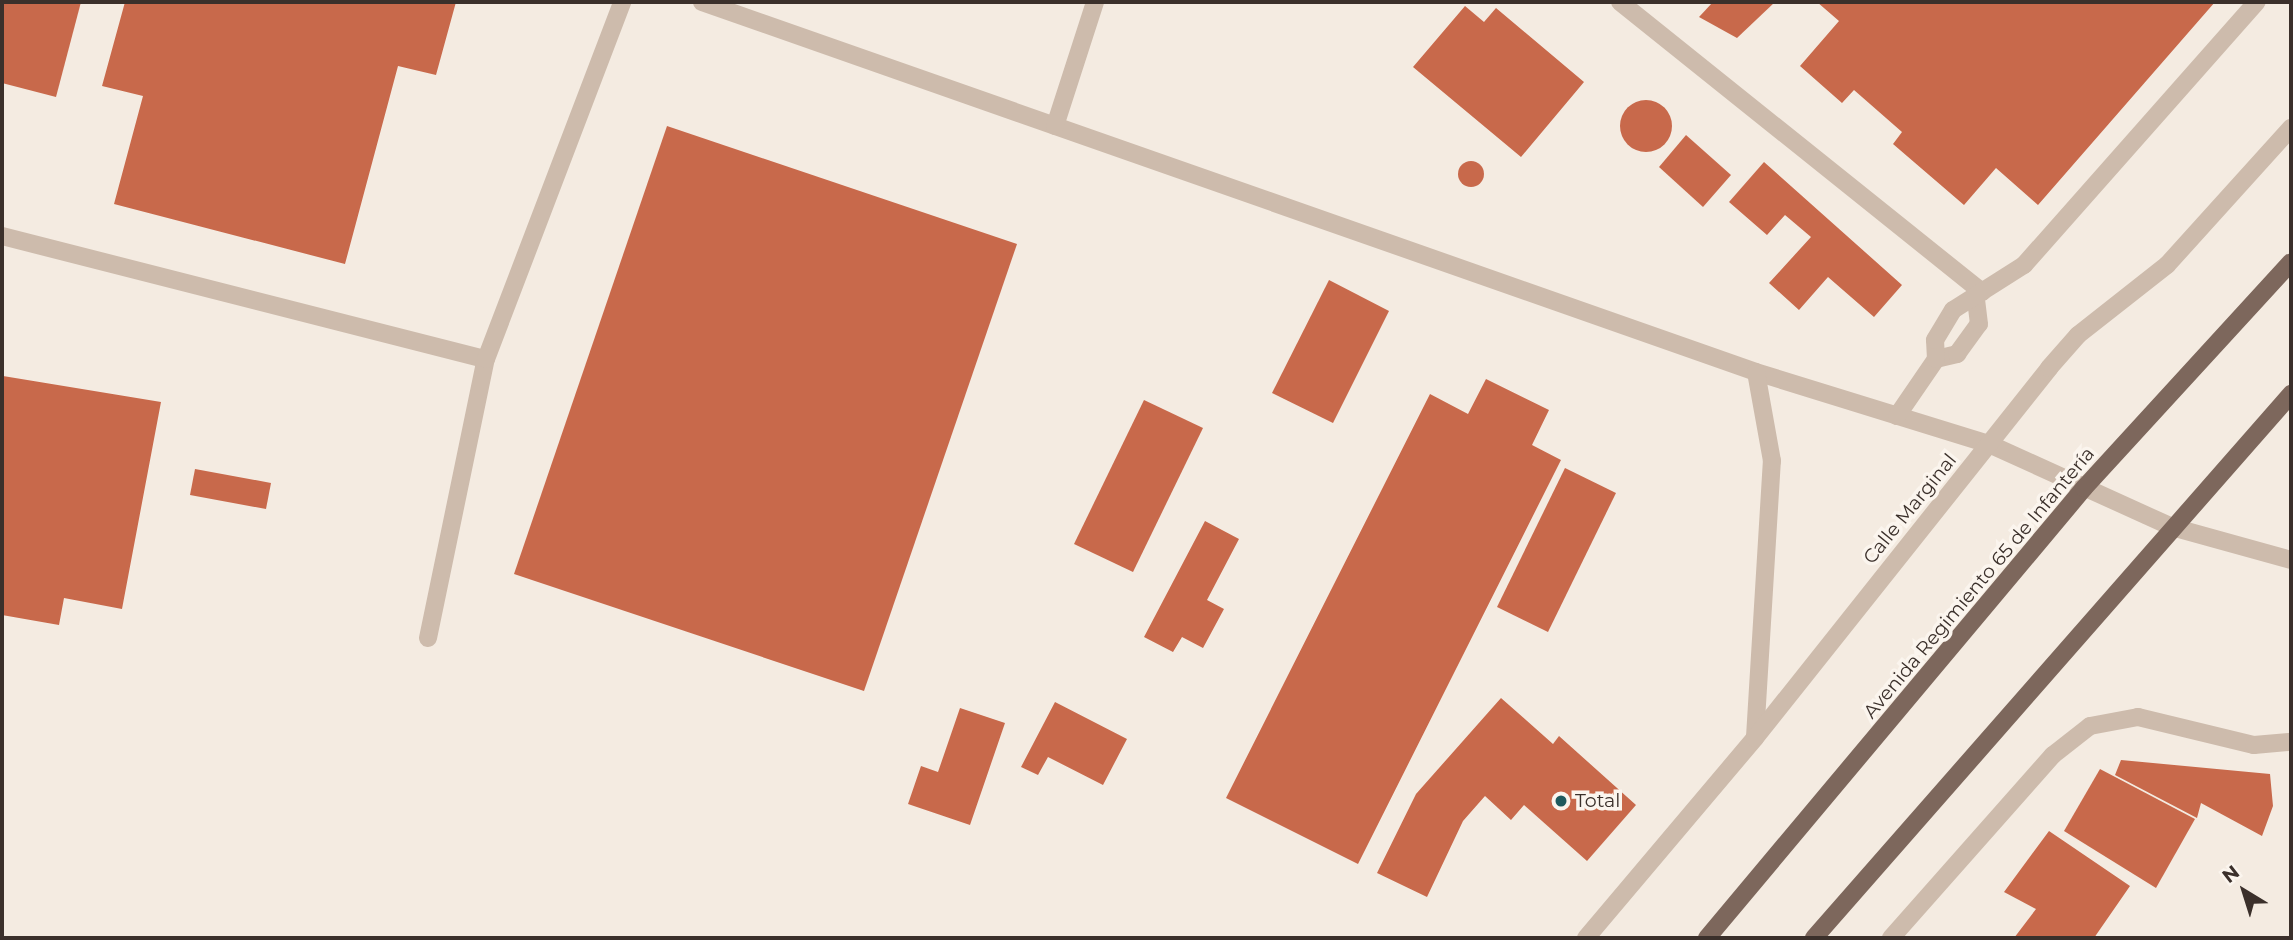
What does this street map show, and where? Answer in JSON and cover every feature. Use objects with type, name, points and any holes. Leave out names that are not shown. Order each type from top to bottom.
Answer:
[{"type":"main road","name":"Avenida Regimiento 65 de Infantería","points":[[1707,938],[2084,488],[2291,262]]},
{"type":"main road","points":[[1814,938],[2291,394]]},
{"type":"street","points":[[428,638],[486,359],[622,2]]},
{"type":"street","points":[[702,2],[1756,372],[1989,444],[2172,527],[2291,560]]},
{"type":"street","points":[[1055,126],[1095,2]]},
{"type":"street","points":[[1620,2],[1979,297]]},
{"type":"street","points":[[1897,416],[1936,359],[1935,340],[1953,310],[1979,297],[2024,265],[2257,2]]},
{"type":"street","name":"Calle Marginal","points":[[1586,938],[1755,738],[2078,335],[2167,265],[2291,128]]},
{"type":"street","points":[[2,236],[486,359]]},
{"type":"street","points":[[1936,359],[1957,354],[1979,324],[1979,297]]},
{"type":"street","points":[[1755,738],[1772,461],[1756,372]]},
{"type":"street","points":[[1891,938],[2053,755],[2090,726],[2138,717],[2254,745],[2291,742]]},
{"type":"building","points":[[2,2],[81,2],[56,97],[2,83]]},
{"type":"building","points":[[125,2],[456,2],[436,75],[398,66],[345,264],[114,204],[143,96],[102,86]]},
{"type":"building","points":[[1713,2],[1775,2],[1737,38],[1699,17]]},
{"type":"building","points":[[1817,2],[2215,2],[2038,205],[1996,168],[1964,205],[1893,144],[1902,132],[1854,90],[1842,103],[1800,66],[1839,21]]},
{"type":"building","points":[[1465,6],[1484,22],[1496,8],[1584,82],[1521,157],[1413,67]]},
{"type":"building","points":[[1646,100],[1665,107],[1672,126],[1665,145],[1646,152],[1627,145],[1620,126],[1627,107]]},
{"type":"building","points":[[667,126],[1017,244],[864,691],[514,574]]},
{"type":"building","points":[[1686,135],[1731,175],[1703,207],[1659,167]]},
{"type":"building","points":[[1471,161],[1480,165],[1484,174],[1480,183],[1471,187],[1462,183],[1458,174],[1462,165]]},
{"type":"building","points":[[1764,162],[1902,285],[1874,317],[1828,277],[1799,310],[1769,283],[1811,237],[1785,215],[1767,235],[1729,202]]},
{"type":"building","points":[[1329,280],[1389,311],[1333,423],[1272,393]]},
{"type":"building","points":[[3,376],[161,402],[122,609],[64,598],[59,625],[2,615]]},
{"type":"building","points":[[1486,379],[1549,410],[1532,445],[1561,460],[1358,864],[1226,798],[1430,394],[1468,414]]},
{"type":"building","points":[[1144,400],[1203,428],[1133,572],[1074,544]]},
{"type":"building","points":[[1565,468],[1616,493],[1548,632],[1497,607]]},
{"type":"building","points":[[195,469],[271,483],[266,509],[190,495]]},
{"type":"building","points":[[1205,521],[1239,539],[1207,600],[1224,609],[1203,648],[1182,637],[1173,652],[1144,637]]},
{"type":"building","name":"Total","points":[[1501,698],[1553,744],[1559,736],[1636,805],[1587,861],[1524,805],[1511,820],[1485,796],[1463,821],[1427,897],[1377,873],[1416,794]]},
{"type":"building","points":[[1055,702],[1127,739],[1103,785],[1048,757],[1038,775],[1021,767]]},
{"type":"building","points":[[960,708],[1005,723],[970,825],[908,804],[921,766],[938,772]]},
{"type":"building","points":[[2121,760],[2270,774],[2273,806],[2262,836],[2201,803],[2197,818],[2115,775]]},
{"type":"building","points":[[2100,769],[2195,819],[2156,888],[2064,831]]},
{"type":"building","points":[[2049,831],[2130,886],[2094,938],[2014,938],[2036,909],[2004,892]]},
{"type":"place","name":"Total","points":[[1561,801]]}]
